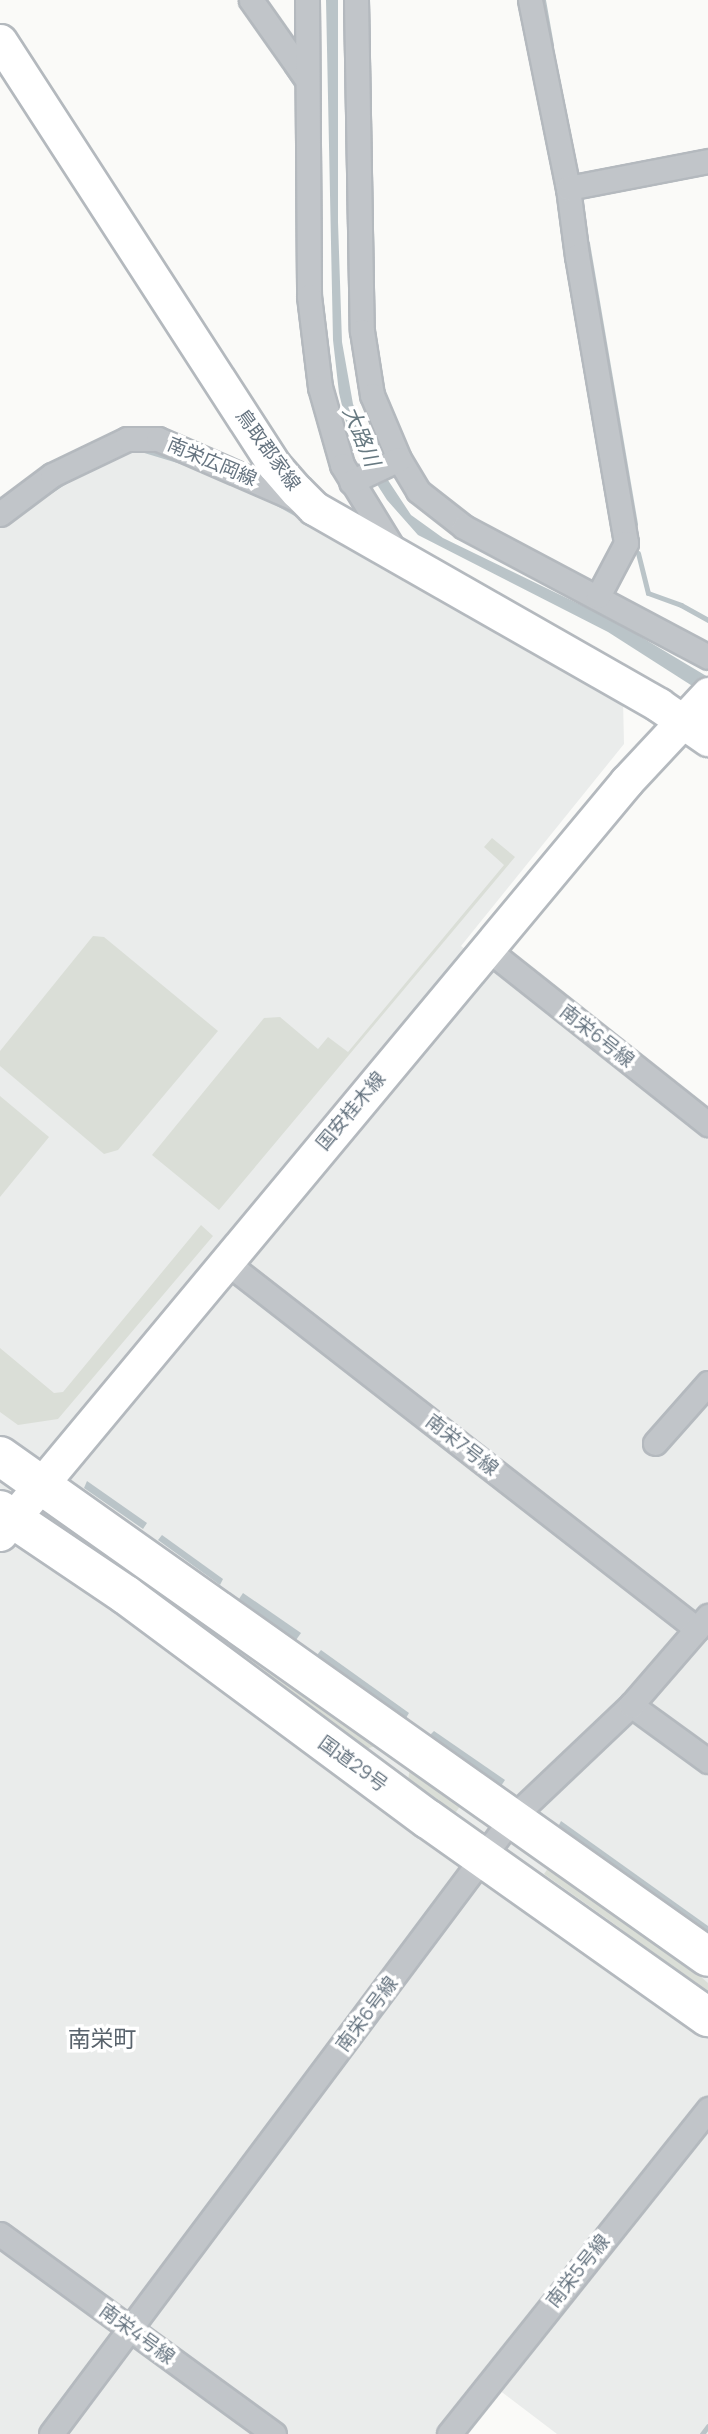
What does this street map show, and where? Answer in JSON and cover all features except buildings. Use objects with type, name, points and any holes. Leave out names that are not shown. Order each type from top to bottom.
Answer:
[{"type":"highway","points":[[0,1456],[708,1957]]},
{"type":"highway","name":"国道29号","points":[[4,1521],[126,1595],[428,1819],[708,2017]]},
{"type":"main road","name":"鳥取郡家線","points":[[0,41],[274,466],[314,508],[699,714]]},
{"type":"main road","name":"国安桂木線","points":[[4,1521],[41,1485],[486,949],[699,714]]},
{"type":"street","points":[[251,0],[306,78]]},
{"type":"street","points":[[307,0],[309,296],[320,387],[342,465],[396,553]]},
{"type":"street","points":[[356,0],[362,331],[372,395],[399,460],[418,491],[464,527],[598,596],[708,657]]},
{"type":"street","points":[[530,0],[568,188],[626,543],[598,596]]},
{"type":"street","points":[[568,188],[708,161]]},
{"type":"street","name":"南栄広岡線","points":[[0,514],[52,475],[127,439],[158,439],[250,476],[314,508]]},
{"type":"street","points":[[351,482],[399,460]]},
{"type":"street","name":"南栄6号線","points":[[486,949],[708,1124]]},
{"type":"street","name":"南栄7号線","points":[[226,1262],[702,1623]]},
{"type":"street","points":[[655,1443],[708,1383]]},
{"type":"street","name":"南栄6号線","points":[[51,2434],[512,1818],[631,1705],[702,1623]]},
{"type":"street","points":[[631,1705],[708,1761]]},
{"type":"street","name":"南栄5号線","points":[[449,2434],[708,2109]]},
{"type":"street","name":"南栄4号線","points":[[0,2234],[274,2434]]},
{"type":"shaded area","points":[[142,441],[236,474],[623,700],[624,744],[461,946],[708,1138],[708,2434],[557,2434],[495,2387],[457,2434],[0,2434],[0,520],[18,506]]},
{"type":"shaded area","points":[[492,838],[515,857],[219,1210],[152,1155],[264,1018],[280,1017],[318,1049],[328,1037],[348,1052],[504,865],[484,847]]},
{"type":"shaded area","points":[[93,936],[104,937],[218,1031],[118,1150],[104,1154],[0,1066],[0,1051]]},
{"type":"shaded area","points":[[0,1096],[49,1137],[0,1197]]},
{"type":"shaded area","points":[[201,1225],[213,1236],[58,1419],[18,1425],[0,1412],[0,1348],[54,1393],[63,1392]]},
{"type":"shaded area","points":[[81,1524],[375,1746],[357,1752],[72,1536]]},
{"type":"shaded area","points":[[410,1769],[463,1802],[449,1822],[407,1785]]},
{"type":"shaded area","points":[[552,1863],[632,1917],[708,1983],[708,2003],[620,1928],[544,1874]]},
{"type":"water","name":"大路川","points":[[326,0],[338,0],[338,222],[342,342],[353,404],[374,459],[411,515],[443,538],[616,622],[708,677],[708,696],[608,632],[418,535],[387,500],[362,461],[346,422],[339,393],[333,340]]},
{"type":"water","points":[[143,448],[203,467],[260,493],[376,562],[247,489],[217,475],[141,452],[127,453],[102,461],[0,527],[59,483],[116,452]]},
{"type":"water","points":[[87,1481],[147,1523],[143,1529],[84,1488]]},
{"type":"water","points":[[162,1535],[223,1579],[220,1585],[158,1540]]},
{"type":"water","points":[[243,1593],[301,1633],[296,1640],[239,1599]]},
{"type":"water","points":[[321,1650],[409,1713],[406,1718],[317,1655]]},
{"type":"water","points":[[434,1731],[505,1780],[501,1786],[430,1735]]},
{"type":"water","points":[[561,1821],[708,1926],[708,1935],[558,1827]]},
{"type":"waterway","points":[[543,0],[551,45]]},
{"type":"waterway","points":[[286,70],[300,91]]},
{"type":"waterway","points":[[587,243],[635,524]]},
{"type":"waterway","points":[[638,553],[648,593],[681,605],[708,620]]},
{"type":"waterway","points":[[702,2434],[708,2426]]},
{"type":"district","name":"南栄町","points":[[102,2038]]}]
